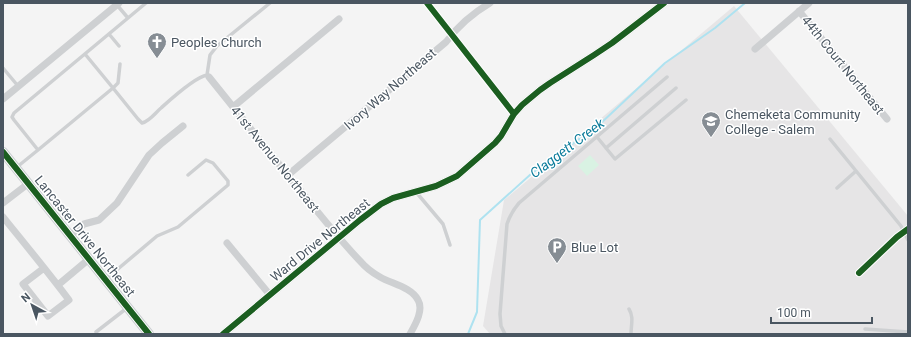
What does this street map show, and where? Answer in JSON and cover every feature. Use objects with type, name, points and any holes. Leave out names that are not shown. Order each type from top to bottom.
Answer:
[{"type":"main road","name":"Lancaster Drive Northeast","points":[[3,152],[149,334]]},
{"type":"street","points":[[427,3],[514,114]]},
{"type":"street","name":"Ivory Way Northeast","points":[[288,175],[446,42],[459,26],[490,3]]},
{"type":"street","name":"Ward Drive Northeast","points":[[223,334],[381,204],[393,198],[436,186],[457,176],[495,143],[514,114],[550,82],[594,55],[664,3]]},
{"type":"street","points":[[755,48],[808,3]]},
{"type":"street","points":[[3,99],[118,4]]},
{"type":"street","name":"44th Court Northeast","points":[[799,11],[887,119]]},
{"type":"street","points":[[233,108],[340,19]]},
{"type":"street","name":"41st Avenue Northeast","points":[[208,76],[338,238],[362,264],[379,277],[406,289],[420,301],[419,314],[410,334]]},
{"type":"street","points":[[71,236],[84,224],[99,220],[112,209],[149,155],[162,142],[183,126]]},
{"type":"street","points":[[3,203],[28,183]]},
{"type":"street","points":[[3,217],[6,226],[25,244],[58,285],[69,300],[48,316],[23,284],[44,268]]},
{"type":"street","points":[[227,243],[270,295]]},
{"type":"street","points":[[58,285],[89,259]]},
{"type":"lane","points":[[38,150],[12,117],[14,113],[146,3]]},
{"type":"lane","points":[[85,54],[138,119],[142,123],[147,122],[165,104],[196,79],[202,75],[208,76],[210,55],[217,46],[270,3]]},
{"type":"lane","points":[[118,4],[128,18]]},
{"type":"lane","points":[[109,34],[119,46]]},
{"type":"lane","points":[[16,168],[114,88],[118,83],[120,64]]},
{"type":"lane","points":[[3,68],[18,86]]},
{"type":"lane","points":[[505,334],[501,326],[500,319],[507,224],[513,209],[667,78]]},
{"type":"lane","points":[[606,148],[676,88]]},
{"type":"lane","points":[[597,137],[616,159],[686,100]]},
{"type":"lane","points":[[830,139],[906,231],[908,240]]},
{"type":"lane","points":[[105,279],[157,236],[178,227],[228,185],[228,181],[213,163],[206,160],[188,175]]},
{"type":"lane","points":[[837,188],[856,171]]},
{"type":"lane","points":[[416,192],[443,224],[450,245]]},
{"type":"lane","points":[[859,273],[897,237],[906,231]]},
{"type":"lane","points":[[96,333],[128,307]]},
{"type":"lane","points":[[629,309],[632,318],[631,334]]},
{"type":"lane","points":[[865,329],[908,332]]},
{"type":"shaded area","name":"Chemeketa Community College - Salem","points":[[734,6],[908,216],[908,334],[490,334],[483,326],[504,200]]},
{"type":"green space","points":[[590,155],[599,165],[587,176],[578,166]]},
{"type":"waterway","name":"Claggett Creek","points":[[468,334],[477,312],[480,220],[531,174],[600,124],[665,63],[715,28],[745,3]]},
{"type":"cycle path","points":[[427,3],[514,114]]},
{"type":"cycle path","points":[[223,334],[381,204],[393,198],[436,186],[457,176],[495,143],[514,114],[522,105],[550,83],[612,43],[664,3]]},
{"type":"cycle path","points":[[3,152],[149,334]]},
{"type":"cycle path","points":[[859,273],[897,237],[908,229]]},
{"type":"place","name":"Peoples Church","points":[[157,59]]},
{"type":"place","name":"Chemeketa Community College - Salem","points":[[711,138]]},
{"type":"place","name":"Blue Lot","points":[[557,264]]}]
